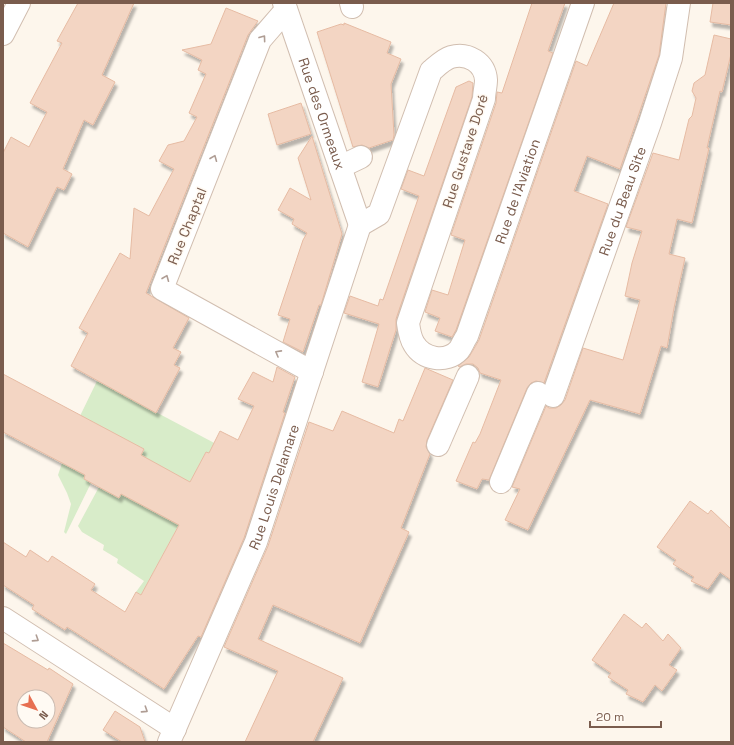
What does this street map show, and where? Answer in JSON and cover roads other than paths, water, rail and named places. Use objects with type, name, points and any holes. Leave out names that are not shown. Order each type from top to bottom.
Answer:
[{"type":"street","points":[[3,34],[19,3]]},
{"type":"street","name":"Rue de l'Aviation","points":[[432,358],[439,359],[453,354],[460,349],[467,336],[583,3]]},
{"type":"street","name":"Rue du Beau Site","points":[[501,482],[546,395],[652,116],[671,58],[679,3]]},
{"type":"street","name":"Rue des Ormeaux","points":[[285,7],[360,225]]},
{"type":"street","name":"Rue Chaptal","points":[[285,7],[260,40],[162,289],[312,372]]},
{"type":"street","name":"Rue Gustave Doré","points":[[360,225],[379,214],[431,71],[444,60],[452,56],[464,56],[473,59],[482,66],[486,80],[484,99],[408,323],[409,332],[413,343],[418,350],[432,358]]},
{"type":"street","points":[[340,167],[361,157]]},
{"type":"street","name":"Rue Louis Delamare","points":[[172,736],[256,542],[360,225]]},
{"type":"street","points":[[438,445],[468,376]]},
{"type":"street","points":[[3,618],[172,736]]}]
